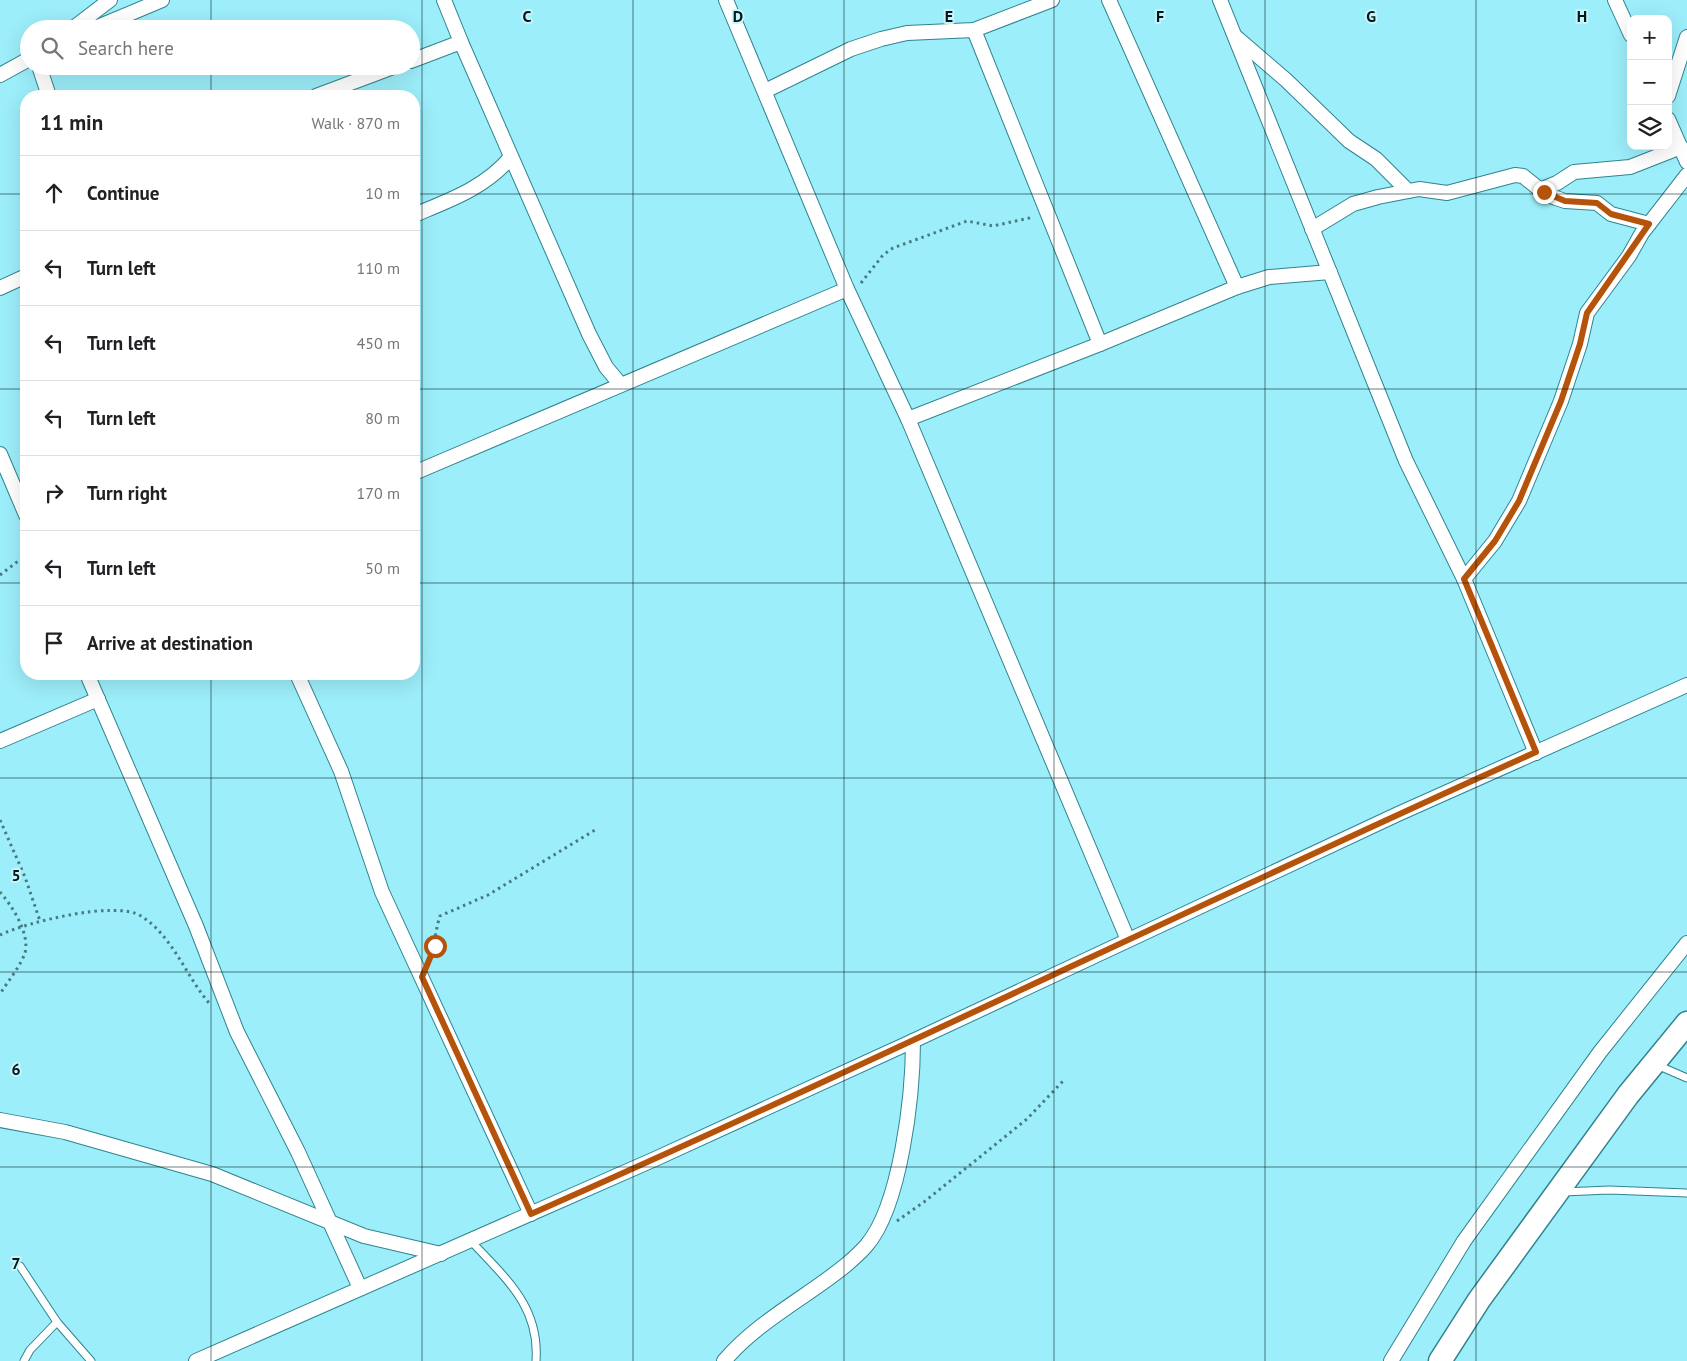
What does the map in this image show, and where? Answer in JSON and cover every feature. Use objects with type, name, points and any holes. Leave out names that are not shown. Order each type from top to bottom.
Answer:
[{"type":"highway","points":[[1440,1361],[1479,1300],[1628,1095],[1687,1023]]},
{"type":"street","points":[[84,20],[110,0]]},
{"type":"street","points":[[114,20],[162,0]]},
{"type":"street","points":[[444,0],[589,334],[606,367],[620,384]]},
{"type":"street","points":[[726,0],[849,293],[908,419],[1128,940]]},
{"type":"street","points":[[765,90],[851,49],[881,39],[907,33],[974,30],[1052,0]]},
{"type":"street","points":[[1109,0],[1237,286]]},
{"type":"street","points":[[1220,0],[1406,461],[1464,579],[1536,752]]},
{"type":"street","points":[[1615,0],[1627,26]]},
{"type":"street","points":[[974,30],[1100,344]]},
{"type":"street","points":[[1234,36],[1286,80],[1348,141],[1376,159],[1408,191]]},
{"type":"street","points":[[1672,84],[1687,37]]},
{"type":"street","points":[[420,58],[461,42]]},
{"type":"street","points":[[0,75],[20,64]]},
{"type":"street","points":[[42,75],[47,90]]},
{"type":"street","points":[[332,90],[372,75]]},
{"type":"street","points":[[1672,128],[1687,162]]},
{"type":"street","points":[[1540,190],[1558,183],[1574,172],[1630,168],[1681,147]]},
{"type":"street","points":[[420,212],[476,188],[498,173],[511,157]]},
{"type":"street","points":[[1312,230],[1353,204],[1419,189],[1447,193],[1515,175],[1523,176],[1540,190],[1565,201],[1597,203],[1611,214],[1649,224]]},
{"type":"street","points":[[1464,579],[1495,541],[1519,501],[1561,401],[1580,344],[1587,313],[1649,224],[1687,175]]},
{"type":"street","points":[[908,419],[1100,344],[1237,286],[1270,277],[1330,272]]},
{"type":"street","points":[[0,288],[20,279]]},
{"type":"street","points":[[420,469],[620,384],[849,293]]},
{"type":"street","points":[[0,454],[20,500]]},
{"type":"street","points":[[90,680],[196,926],[237,1032],[298,1152],[360,1288]]},
{"type":"street","points":[[300,680],[340,771],[382,892],[531,1214]]},
{"type":"street","points":[[196,1361],[471,1241],[913,1041],[1536,752],[1687,685]]},
{"type":"street","points":[[0,741],[98,699]]},
{"type":"street","points":[[1391,1361],[1464,1241],[1600,1052],[1687,943]]},
{"type":"street","points":[[724,1361],[772,1318],[846,1265],[867,1246],[891,1196],[908,1123],[913,1075],[913,1041]]},
{"type":"street","points":[[0,1120],[65,1132],[212,1174],[364,1236],[441,1254]]},
{"type":"lane","points":[[1654,1063],[1687,1078]]},
{"type":"lane","points":[[1558,1192],[1609,1190],[1687,1193]]},
{"type":"lane","points":[[471,1241],[503,1276],[529,1310],[535,1330],[536,1361]]},
{"type":"lane","points":[[20,1266],[57,1322],[91,1361]]},
{"type":"lane","points":[[24,1361],[30,1350],[57,1322]]},
{"type":"path","points":[[849,293],[883,255],[893,248],[967,221],[992,226],[1047,214]]},
{"type":"path","points":[[0,575],[20,560]]},
{"type":"path","points":[[0,820],[25,877],[40,921]]},
{"type":"path","points":[[422,977],[435,946],[440,916],[488,894],[595,830]]},
{"type":"path","points":[[0,892],[8,900],[21,926],[26,950],[0,994]]},
{"type":"path","points":[[0,935],[21,926],[80,913],[131,912],[142,916],[157,931],[176,954],[212,1007]]},
{"type":"path","points":[[876,1230],[904,1216],[970,1166],[1027,1119],[1064,1080]]},
{"type":"route","points":[[435,946],[422,977],[531,1214],[794,1096],[1398,814],[1536,752],[1464,579],[1495,541],[1519,501],[1540,456],[1580,344],[1587,313],[1629,256],[1649,224],[1611,214],[1597,203],[1591,201],[1565,201],[1544,192]]}]
